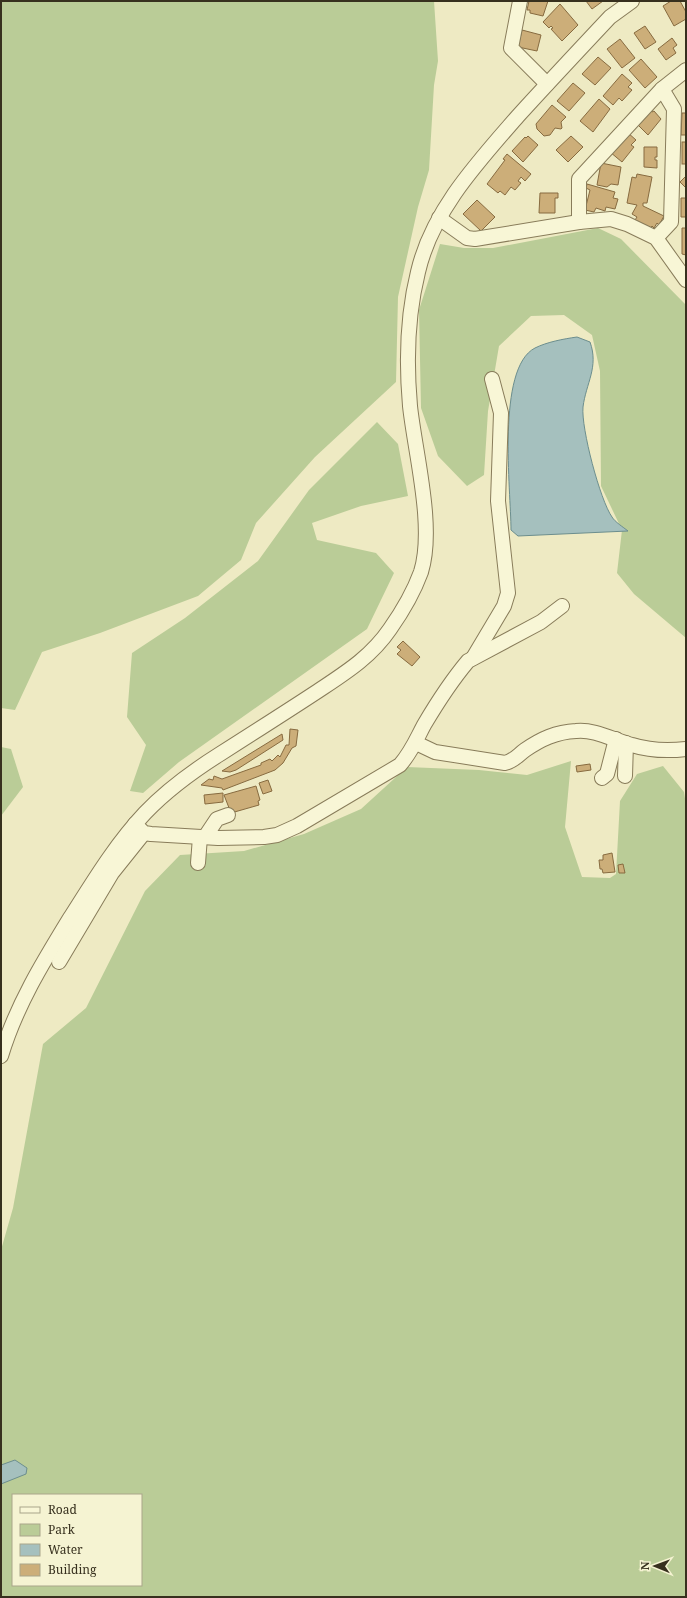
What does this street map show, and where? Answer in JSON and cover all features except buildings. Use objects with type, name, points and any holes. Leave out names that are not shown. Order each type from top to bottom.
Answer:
[{"type":"street","points":[[520,1],[511,48],[547,84]]},
{"type":"street","points":[[1,1056],[22,1001],[96,876],[140,828],[178,782],[363,661],[390,630],[409,597],[421,571],[425,545],[425,516],[410,407],[407,350],[418,271],[425,250],[439,218],[451,198],[495,143],[547,84],[610,17],[632,1]]},
{"type":"street","points":[[579,222],[579,179],[662,89],[686,70]]},
{"type":"street","points":[[656,238],[671,222],[672,210],[674,109],[662,89]]},
{"type":"street","points":[[439,218],[468,238],[475,240],[579,222],[611,219],[627,224],[656,238],[686,280]]},
{"type":"street","points":[[473,658],[504,606],[508,593],[498,501],[501,413],[492,379]]},
{"type":"street","points":[[140,828],[202,837],[264,837],[297,826],[400,765],[411,752],[424,725],[460,670],[473,658],[541,622],[562,606]]},
{"type":"street","points":[[416,743],[435,752],[505,763],[512,761],[542,739],[577,731],[591,732],[638,747],[674,750],[686,749]]},
{"type":"street","points":[[621,741],[625,776]]},
{"type":"street","points":[[602,778],[607,774],[621,741]]},
{"type":"street","points":[[198,864],[202,837],[218,819],[228,815]]},
{"type":"street","points":[[59,962],[140,828]]},
{"type":"green space","points":[[1,1],[434,1],[438,61],[434,85],[429,170],[418,207],[398,297],[396,382],[315,457],[256,523],[241,560],[198,596],[100,633],[42,652],[15,710],[1,708]]},
{"type":"green space","points":[[598,228],[621,239],[686,305],[686,638],[634,594],[617,573],[622,530],[601,486],[600,371],[592,335],[564,315],[531,316],[499,346],[488,411],[484,475],[467,486],[438,456],[421,408],[419,310],[440,244],[464,248],[493,248]]},
{"type":"green space","points":[[377,422],[398,444],[408,496],[361,506],[312,523],[317,540],[376,553],[394,573],[367,629],[179,762],[143,793],[130,791],[146,745],[127,717],[132,653],[185,618],[258,561],[309,490]]},
{"type":"green space","points":[[1,747],[11,749],[23,787],[1,816]]},
{"type":"green space","points":[[571,761],[565,827],[582,877],[610,878],[616,874],[620,801],[637,774],[663,766],[684,792],[686,805],[686,1597],[1,1597],[1,1250],[13,1208],[43,1044],[86,1008],[145,891],[180,855],[244,851],[304,834],[361,809],[407,767],[479,770],[527,775]]},
{"type":"water","points":[[577,337],[590,342],[593,359],[593,367],[583,407],[585,431],[592,464],[607,508],[613,519],[628,531],[518,536],[511,530],[508,461],[510,404],[515,379],[523,360],[535,348],[555,341]]},
{"type":"water","points":[[15,1460],[27,1468],[26,1474],[1,1484],[1,1465]]}]
